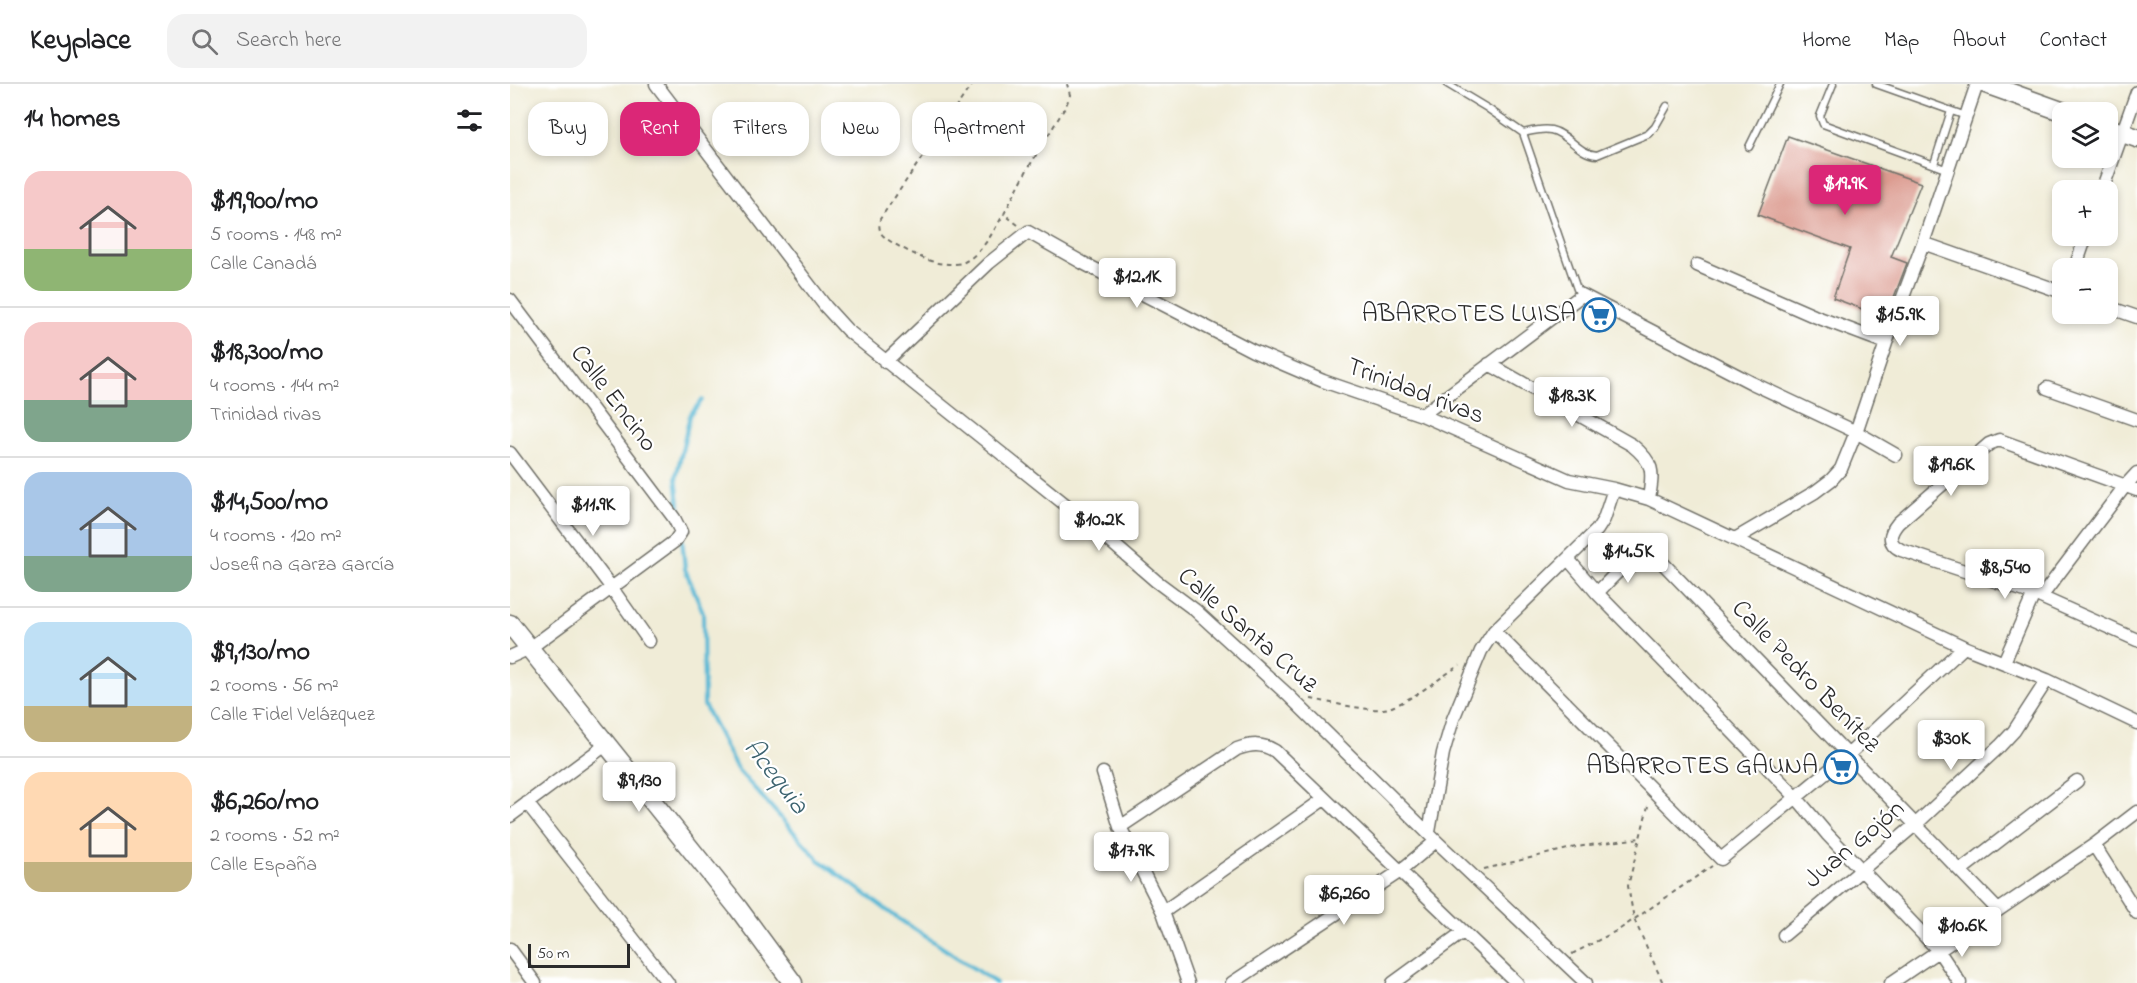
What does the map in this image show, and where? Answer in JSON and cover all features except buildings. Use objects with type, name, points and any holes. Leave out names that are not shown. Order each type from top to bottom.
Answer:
[{"type":"street","name":"Calle Santa Cruz","points":[[656,84],[826,307],[847,330],[1096,529],[1156,581],[1195,610],[1287,695],[1586,983]]},
{"type":"street","points":[[1735,539],[1815,492],[1832,480],[1842,469],[1977,84]]},
{"type":"street","points":[[1986,84],[2052,108]]},
{"type":"street","points":[[2106,180],[2137,92]]},
{"type":"street","points":[[885,362],[989,263],[1028,231]]},
{"type":"street","name":"Trinidad rivas","points":[[1028,231],[1083,263],[1253,351],[1323,381],[1422,415],[1569,480],[1649,499],[1964,647],[2047,680],[2137,723]]},
{"type":"street","points":[[1923,243],[2052,288]]},
{"type":"street","points":[[1697,265],[1814,316],[1886,343]]},
{"type":"street","points":[[1422,415],[1582,295],[1896,454]]},
{"type":"street","name":"Calle Encino","points":[[510,300],[680,527],[681,532],[675,541],[611,587]]},
{"type":"street","points":[[2118,310],[2137,317]]},
{"type":"street","points":[[1489,364],[1632,445],[1650,463],[1653,473],[1649,499]]},
{"type":"street","points":[[2047,388],[2137,420]]},
{"type":"street","points":[[2131,488],[1999,440],[1989,444],[1892,531],[1891,542],[1900,550],[2038,595],[2137,640]]},
{"type":"street","points":[[510,453],[649,641]]},
{"type":"street","points":[[2004,662],[2038,595],[2131,488],[2137,473]]},
{"type":"street","points":[[1232,983],[1399,872],[1432,836],[1443,753],[1453,719],[1481,651],[1494,632],[1597,530],[1604,519],[1614,489]]},
{"type":"street","name":"Calle Pedro Benítez","points":[[1597,593],[1634,558],[1643,553],[1654,554],[1998,910]]},
{"type":"street","points":[[1568,560],[1597,593],[1795,796],[1938,950],[1960,983]]},
{"type":"street","points":[[510,657],[530,648],[611,587]]},
{"type":"street","points":[[510,624],[738,908],[793,983]]},
{"type":"street","points":[[1494,632],[1721,859],[1849,754],[1964,647]]},
{"type":"street","name":"Juan Gojón","points":[[1784,935],[1915,825],[2007,738],[2047,680]]},
{"type":"street","points":[[510,816],[607,744]]},
{"type":"street","points":[[1120,827],[1237,749],[1252,744],[1265,745],[1275,751],[1516,983]]},
{"type":"street","points":[[1103,774],[1120,827],[1163,912],[1188,983]]},
{"type":"street","points":[[1961,870],[2077,781]]},
{"type":"street","points":[[1163,912],[1324,799]]},
{"type":"street","points":[[527,803],[668,983]]},
{"type":"street","points":[[1891,983],[2094,845],[2137,812]]},
{"type":"street","points":[[2094,845],[2137,914]]},
{"type":"street","points":[[1393,983],[1463,932]]},
{"type":"street","points":[[510,949],[535,983]]},
{"type":"lane","points":[[1447,84],[1523,133],[1577,289],[1582,295]]},
{"type":"lane","points":[[1749,147],[1780,84]]},
{"type":"lane","points":[[1833,84],[1820,116],[1823,124],[1948,170]]},
{"type":"lane","points":[[1876,84],[1966,116]]},
{"type":"lane","points":[[1523,133],[1550,129],[1560,133],[1588,155],[1597,155],[1648,134],[1667,106]]},
{"type":"lane","points":[[1934,164],[1951,111]]},
{"type":"path","points":[[974,84],[880,219],[881,234],[935,263],[960,264],[972,257],[983,246],[1066,106],[1070,95],[1067,84]]},
{"type":"path","points":[[1004,214],[1028,231]]},
{"type":"path","points":[[1287,695],[1368,708],[1388,708],[1415,694],[1481,651]]},
{"type":"path","points":[[1652,791],[1628,886],[1634,919],[1663,983]]},
{"type":"path","points":[[1470,873],[1576,847],[1640,838]]},
{"type":"path","points":[[1562,960],[1620,929],[1721,859]]},
{"type":"waterway","name":"Acequia","points":[[681,521],[676,478],[690,415],[702,400]]},
{"type":"waterway","name":"Acequia","points":[[682,538],[685,569],[703,612],[704,705],[737,769],[819,860],[896,917],[996,983]]},
{"type":"place","name":"ABARROTES LUISA","points":[[1599,315]]},
{"type":"place","name":"ABARROTES GAUNA","points":[[1841,767]]}]
